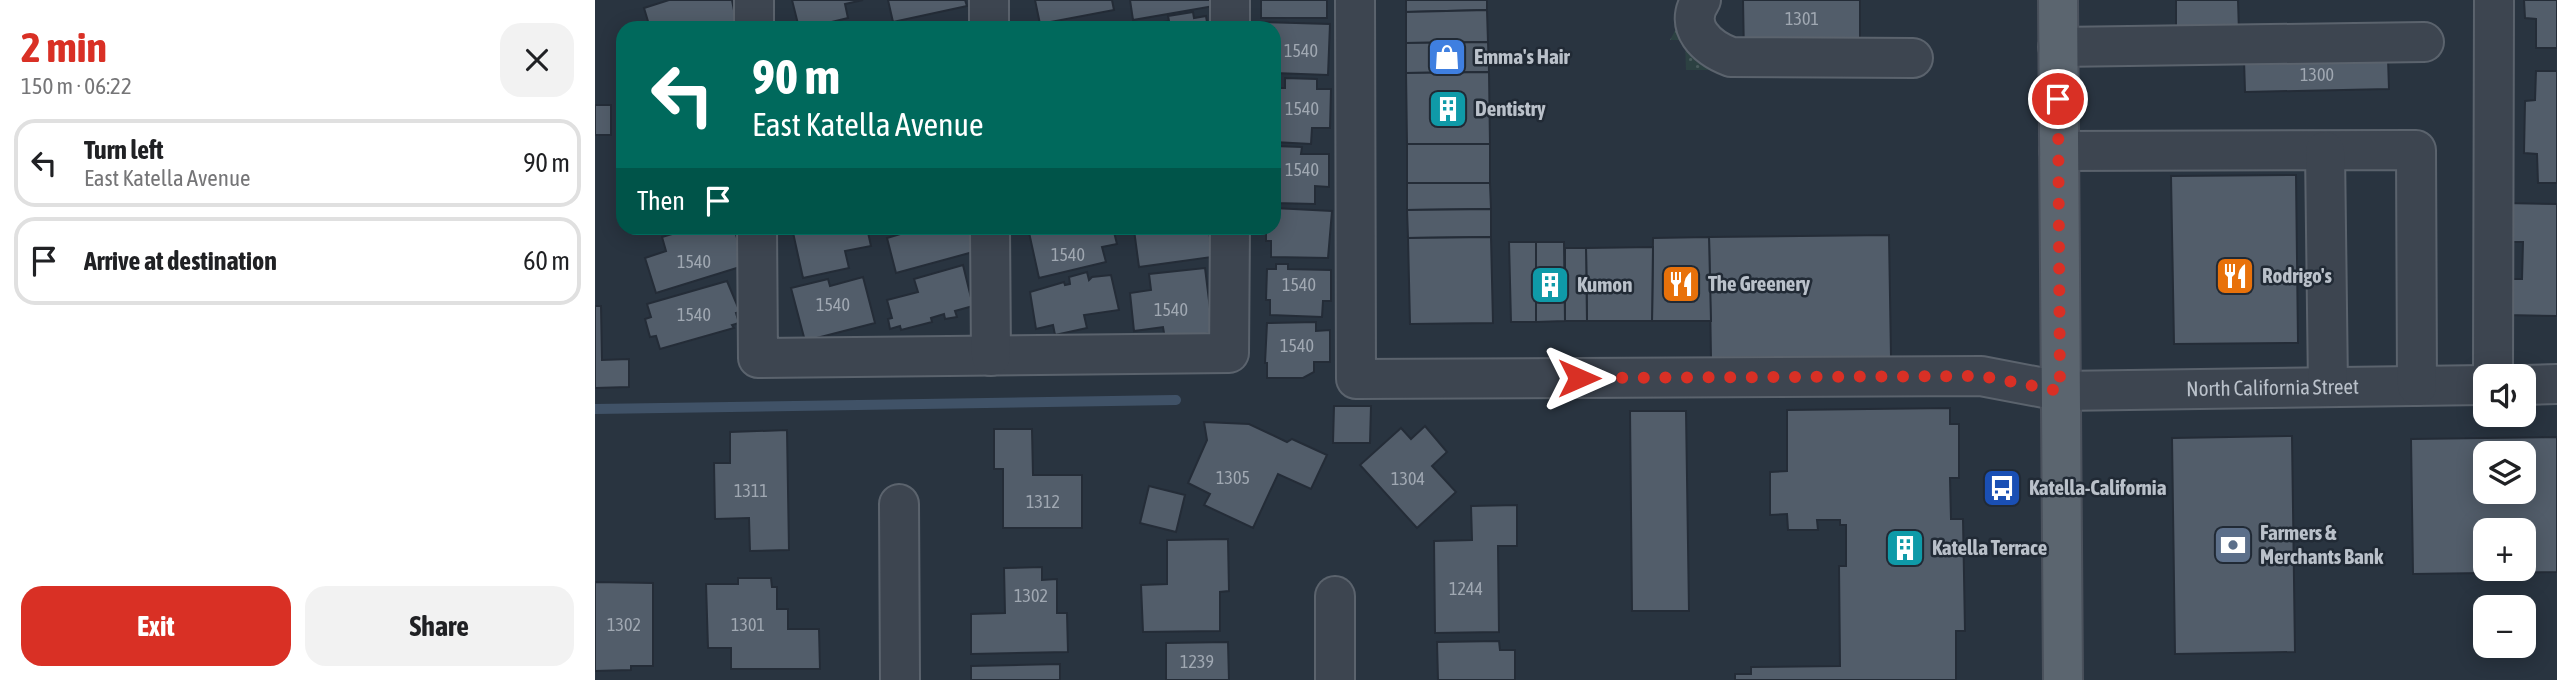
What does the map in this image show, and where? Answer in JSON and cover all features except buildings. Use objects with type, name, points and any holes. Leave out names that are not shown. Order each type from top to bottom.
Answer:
[{"type":"main road","points":[[2058,0],[2063,680]]},
{"type":"street","points":[[754,0],[754,21]]},
{"type":"street","points":[[989,0],[989,21]]},
{"type":"street","points":[[1230,0],[1230,21]]},
{"type":"street","name":"North California Street","points":[[1355,0],[1356,379],[1981,376],[2060,391],[2473,385]]},
{"type":"street","points":[[1701,0],[1694,17],[1696,31],[1706,44],[1731,57],[1913,58]]},
{"type":"street","points":[[2493,364],[2494,0]]},
{"type":"street","points":[[2058,47],[2424,42]]},
{"type":"street","points":[[2059,151],[2416,150],[2417,386]]},
{"type":"street","points":[[2325,151],[2328,387]]},
{"type":"street","points":[[757,235],[758,358],[1229,353],[1230,235]]},
{"type":"street","points":[[991,235],[991,356]]},
{"type":"street","points":[[2536,385],[2557,384]]},
{"type":"street","points":[[899,503],[901,680]]},
{"type":"street","points":[[1335,596],[1335,680]]},
{"type":"green space","points":[[1678,0],[1689,0],[1726,70],[1686,70],[1685,40],[1670,40],[1677,27]]},
{"type":"waterway","points":[[595,409],[1176,400]]},
{"type":"place","name":"Emma's Hair","points":[[1447,57]]},
{"type":"place","name":"Dentistry","points":[[1448,109]]},
{"type":"place","name":"Rodrigo's","points":[[2235,276]]},
{"type":"place","name":"The Greenery","points":[[1681,284]]},
{"type":"place","name":"Kumon","points":[[1550,285]]},
{"type":"place","name":"Katella-California","points":[[2002,488]]},
{"type":"place","name":"Farmers & Merchants Bank","points":[[2233,545]]},
{"type":"place","name":"Katella Terrace","points":[[1905,548]]},
{"type":"route","points":[[1579,378],[1981,376],[2060,391],[2058,99]]}]
